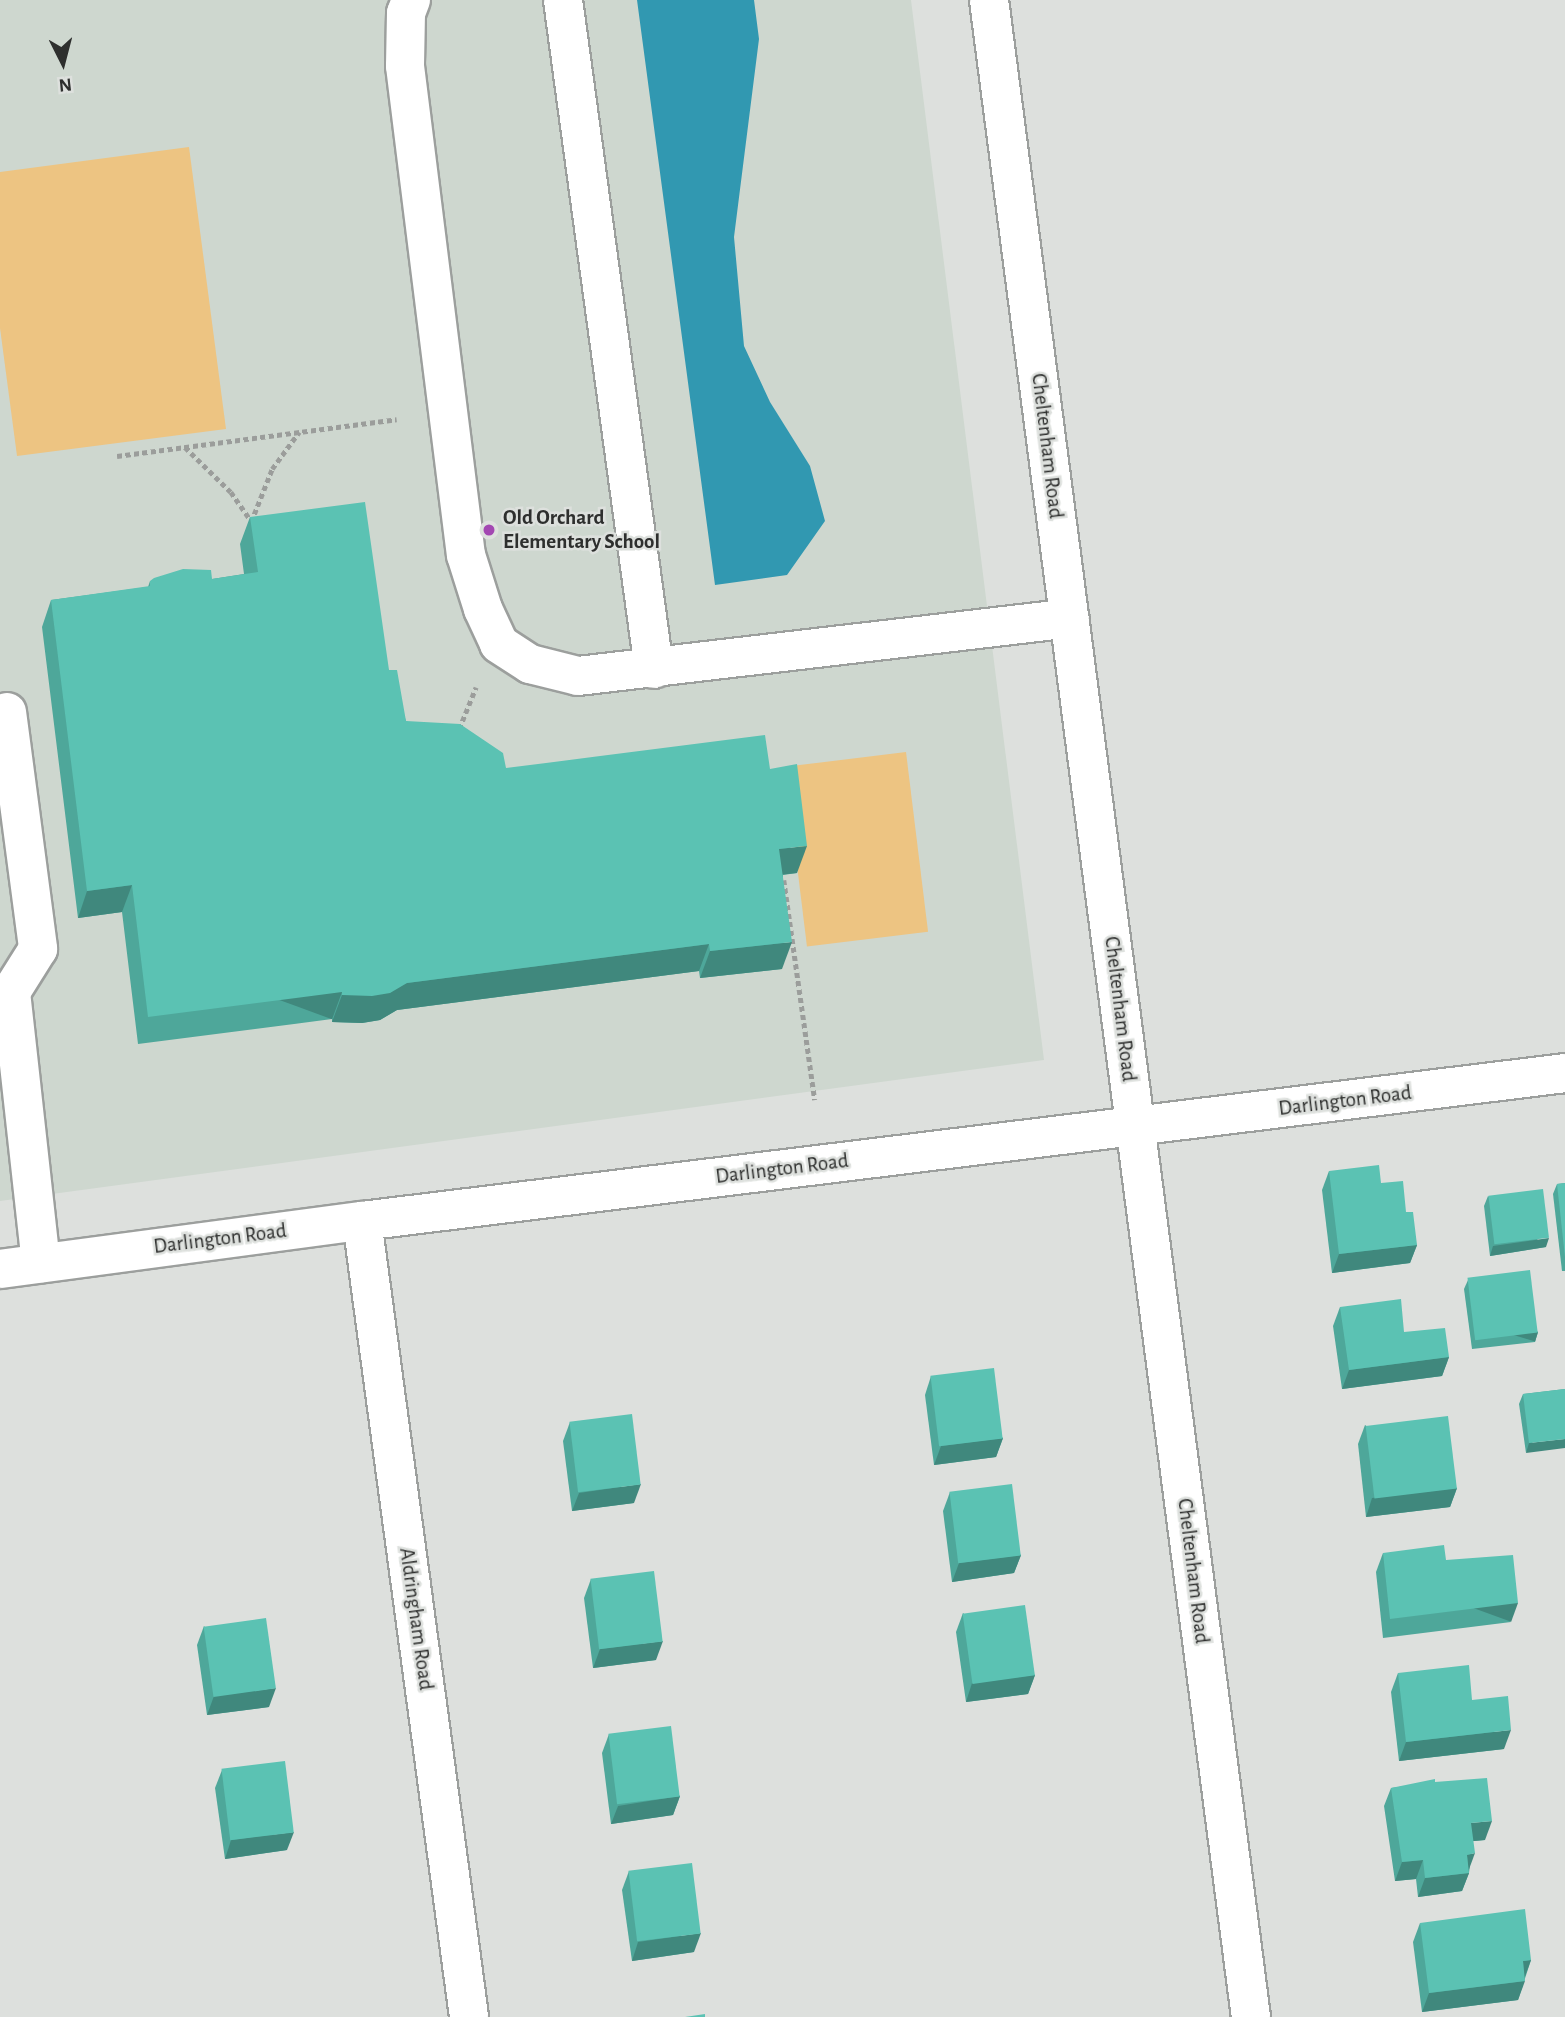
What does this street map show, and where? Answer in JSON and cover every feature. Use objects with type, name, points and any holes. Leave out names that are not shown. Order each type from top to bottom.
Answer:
[{"type":"street","points":[[411,0],[406,13],[406,80],[466,555],[483,609],[499,644],[530,664],[578,676],[1070,618]]},
{"type":"street","points":[[563,0],[654,669]]},
{"type":"street","name":"Cheltenham Road","points":[[989,0],[1251,2017]]},
{"type":"street","points":[[7,712],[38,949],[11,992],[41,1263]]},
{"type":"street","name":"Darlington Road","points":[[0,1269],[362,1221],[1565,1073]]},
{"type":"street","name":"Aldringham Road","points":[[362,1221],[469,2017]]},
{"type":"path","points":[[117,456],[397,419]]},
{"type":"path","points":[[252,532],[251,521],[272,469],[299,431]]},
{"type":"path","points":[[185,447],[231,492],[251,521]]},
{"type":"path","points":[[456,739],[476,687]]},
{"type":"path","points":[[784,880],[815,1100]]},
{"type":"shaded area","name":"Old Orchard Elementary School","points":[[0,0],[911,0],[1044,1060],[0,1201]]},
{"type":"shaded area","points":[[189,147],[226,429],[17,456],[0,328],[0,172]]},
{"type":"shaded area","points":[[906,752],[928,932],[807,947],[785,767]]},
{"type":"water","points":[[637,0],[754,0],[759,39],[734,237],[744,346],[770,402],[810,466],[825,521],[787,575],[715,585]]},
{"type":"building","points":[[365,502],[389,670],[397,670],[406,721],[460,724],[503,753],[506,768],[765,735],[770,769],[797,764],[807,846],[779,849],[792,942],[710,951],[709,944],[407,983],[390,993],[372,996],[342,995],[342,992],[148,1017],[132,885],[87,891],[51,600],[150,586],[150,581],[154,578],[183,569],[211,570],[212,579],[258,572],[250,517]]},
{"type":"building","points":[[1379,1165],[1381,1183],[1403,1181],[1406,1212],[1413,1212],[1417,1245],[1339,1254],[1329,1171]]},
{"type":"building","points":[[1565,1183],[1565,1257],[1557,1184]]},
{"type":"building","points":[[1543,1189],[1549,1238],[1494,1244],[1488,1196]]},
{"type":"building","points":[[1530,1270],[1538,1333],[1475,1340],[1467,1278]]},
{"type":"building","points":[[1401,1299],[1404,1332],[1445,1328],[1449,1357],[1349,1370],[1340,1307]]},
{"type":"building","points":[[994,1368],[1003,1438],[939,1446],[930,1376]]},
{"type":"building","points":[[1565,1389],[1565,1439],[1529,1443],[1523,1394]]},
{"type":"building","points":[[632,1414],[641,1484],[578,1492],[569,1422]]},
{"type":"building","points":[[1448,1416],[1457,1488],[1375,1499],[1366,1426]]},
{"type":"building","points":[[1012,1484],[1021,1555],[958,1563],[949,1492]]},
{"type":"building","points":[[1444,1545],[1446,1560],[1513,1555],[1518,1603],[1390,1619],[1383,1553]]},
{"type":"building","points":[[654,1571],[663,1641],[599,1649],[590,1579]]},
{"type":"building","points":[[1025,1605],[1035,1675],[972,1684],[963,1614]]},
{"type":"building","points":[[266,1618],[276,1688],[213,1697],[204,1627]]},
{"type":"building","points":[[1469,1665],[1472,1700],[1508,1696],[1511,1730],[1406,1742],[1398,1673]]},
{"type":"building","points":[[671,1726],[680,1796],[617,1804],[608,1734]]},
{"type":"building","points":[[285,1761],[294,1832],[230,1840],[221,1769]]},
{"type":"building","points":[[1487,1778],[1492,1821],[1471,1823],[1475,1853],[1467,1855],[1469,1873],[1425,1878],[1423,1860],[1402,1862],[1391,1788],[1435,1779],[1435,1782]]},
{"type":"building","points":[[692,1863],[701,1933],[637,1941],[628,1871]]},
{"type":"building","points":[[1525,1909],[1531,1960],[1523,1961],[1525,1981],[1429,1993],[1420,1923]]},
{"type":"place","name":"Old Orchard Elementary School","points":[[489,530]]}]
